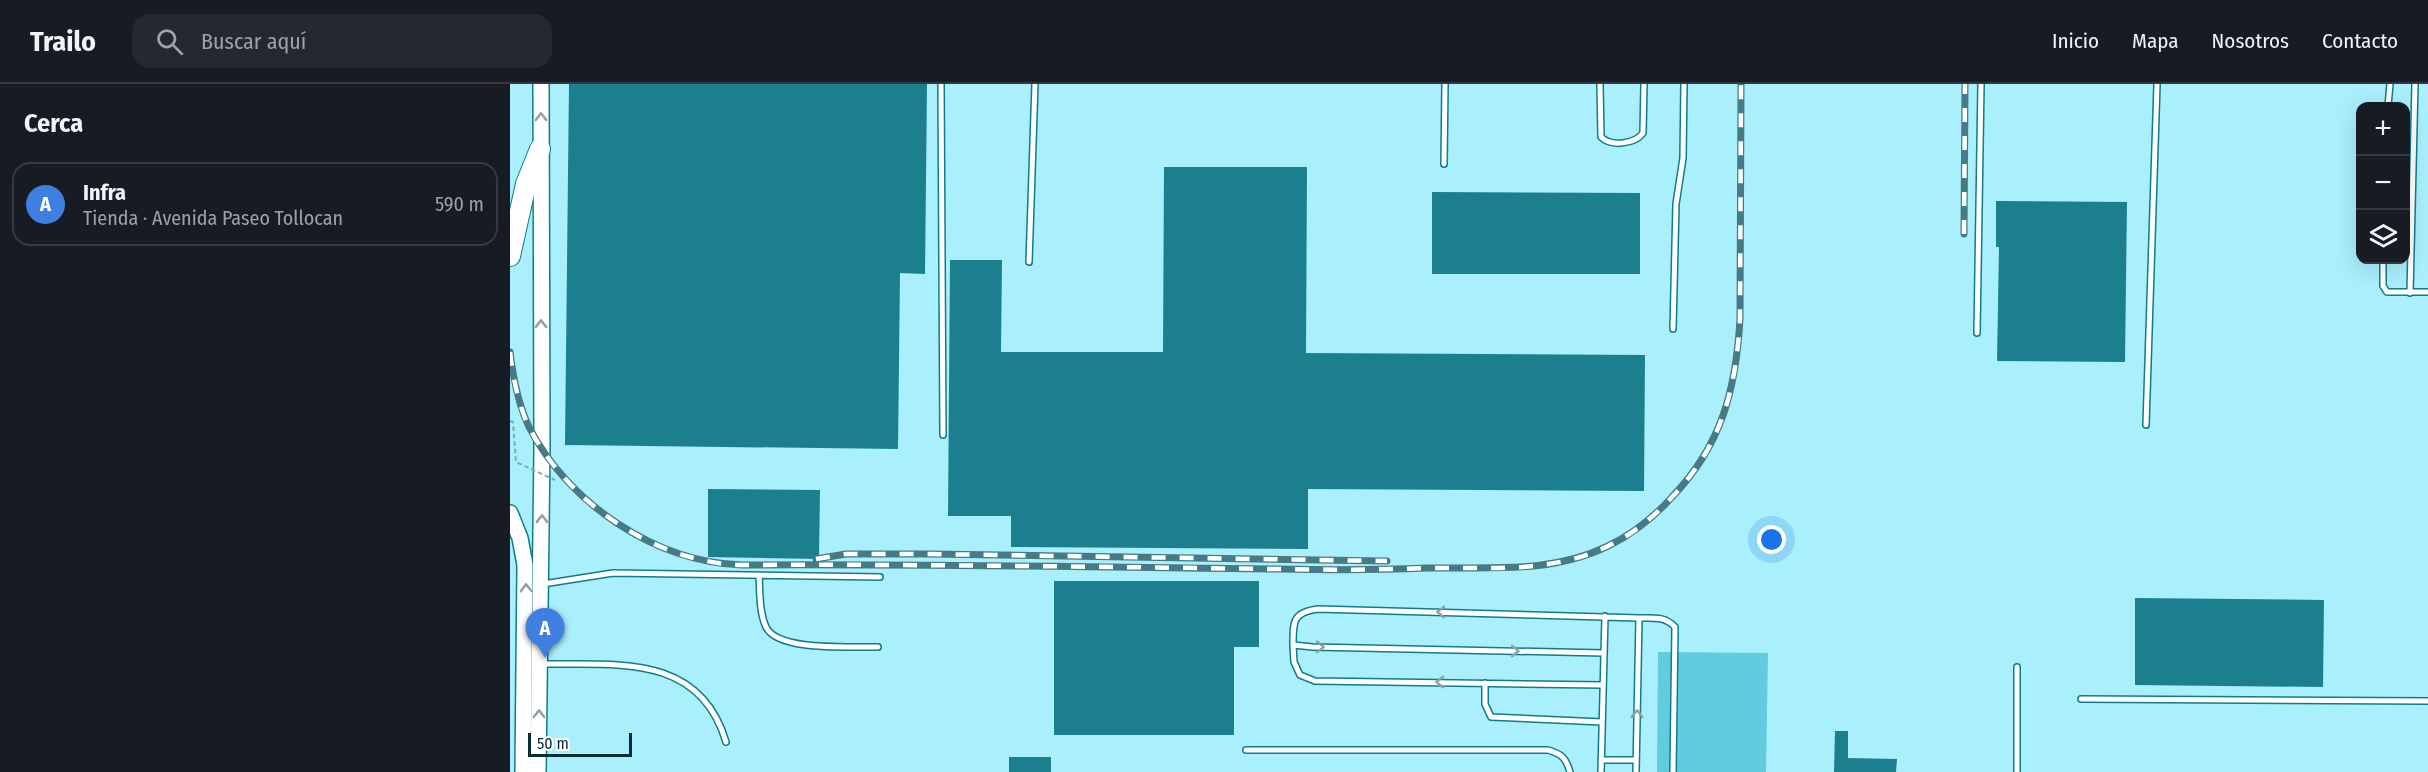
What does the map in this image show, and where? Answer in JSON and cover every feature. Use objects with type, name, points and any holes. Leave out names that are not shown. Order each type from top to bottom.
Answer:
[{"type":"highway","points":[[510,256],[526,184],[540,149]]},
{"type":"main road","points":[[538,772],[541,584],[541,84]]},
{"type":"main road","points":[[510,513],[520,538],[525,565],[523,772]]},
{"type":"lane","points":[[941,84],[943,435]]},
{"type":"lane","points":[[1029,262],[1035,84]]},
{"type":"lane","points":[[1444,164],[1445,84]]},
{"type":"lane","points":[[1600,84],[1601,138],[1608,143],[1633,141],[1640,138],[1643,133],[1644,84]]},
{"type":"lane","points":[[1673,329],[1676,204],[1683,158],[1684,84]]},
{"type":"lane","points":[[1977,333],[1981,84]]},
{"type":"lane","points":[[2146,425],[2157,84]]},
{"type":"lane","points":[[2389,102],[2391,84]]},
{"type":"lane","points":[[2410,293],[2415,84]]},
{"type":"lane","points":[[2383,264],[2384,290],[2390,294],[2428,292]]},
{"type":"lane","points":[[541,584],[613,573],[880,577]]},
{"type":"lane","points":[[759,575],[762,615],[766,628],[773,637],[803,645],[878,647]]},
{"type":"lane","points":[[1603,685],[1309,680],[1300,675],[1296,669],[1293,645],[1296,618],[1304,611],[1318,609],[1605,616],[1659,618],[1670,621],[1675,627],[1673,772]]},
{"type":"lane","points":[[1601,772],[1605,616]]},
{"type":"lane","points":[[1636,772],[1639,618]]},
{"type":"lane","points":[[1293,645],[1605,653]]},
{"type":"lane","points":[[540,664],[639,667],[673,675],[688,685],[714,712],[726,742]]},
{"type":"lane","points":[[2017,668],[2017,772]]},
{"type":"lane","points":[[1485,683],[1485,704],[1491,717],[1602,722]]},
{"type":"lane","points":[[2081,699],[2428,701]]},
{"type":"lane","points":[[1246,750],[1548,750],[1561,754],[1568,762],[1570,772]]},
{"type":"lane","points":[[1601,760],[1636,760]]},
{"type":"path","points":[[510,421],[513,422],[516,462],[555,480]]},
{"type":"shaded area","points":[[1658,652],[1768,653],[1766,772],[1657,772]]},
{"type":"building","points":[[569,84],[927,84],[925,274],[900,273],[898,449],[565,445]]},
{"type":"building","points":[[1164,167],[1307,167],[1306,353],[1645,355],[1644,491],[1308,489],[1308,549],[1011,547],[1011,516],[948,516],[950,260],[1002,260],[1001,352],[1163,352]]},
{"type":"building","points":[[1432,192],[1640,193],[1640,274],[1432,274]]},
{"type":"building","points":[[1996,201],[2127,202],[2125,362],[1997,361],[1999,247],[1996,247]]},
{"type":"building","points":[[708,489],[820,490],[819,559],[708,557]]},
{"type":"building","points":[[1054,581],[1259,581],[1259,647],[1234,647],[1234,735],[1054,735]]},
{"type":"building","points":[[2135,598],[2324,600],[2323,687],[2135,685]]},
{"type":"building","points":[[1835,731],[1848,731],[1848,758],[1897,759],[1896,772],[1834,772]]},
{"type":"building","points":[[1009,757],[1051,757],[1051,772],[1009,772]]},
{"type":"railway","points":[[510,352],[516,390],[529,427],[546,455],[567,480],[591,504],[618,524],[678,553],[710,562],[742,565],[1334,570],[1496,568],[1564,561],[1608,546],[1643,524],[1658,511],[1689,477],[1703,457],[1723,415],[1735,369],[1740,319],[1741,84]]},
{"type":"railway","points":[[1964,234],[1965,84]]},
{"type":"railway","points":[[816,559],[846,554],[930,554],[1387,561]]},
{"type":"place","name":"Infra","points":[[545,658]]}]
